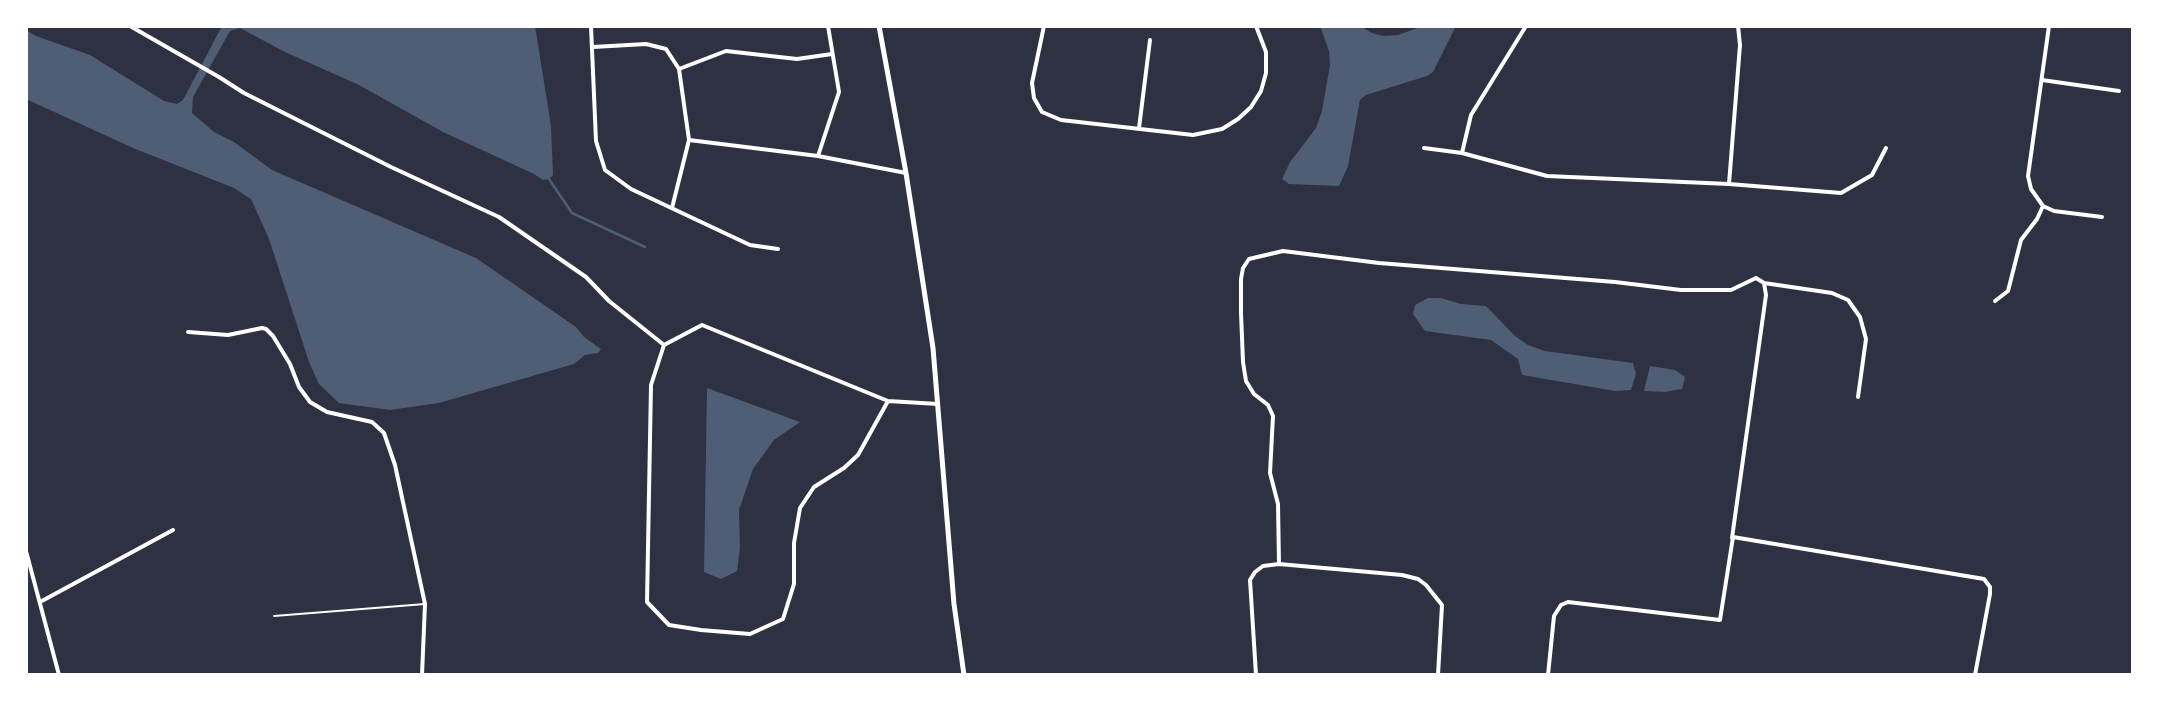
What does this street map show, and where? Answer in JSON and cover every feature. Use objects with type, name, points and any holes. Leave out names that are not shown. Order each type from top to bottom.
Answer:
[{"type":"main road","points":[[879,26],[906,173],[933,348],[954,604],[964,675]]},
{"type":"street","points":[[130,26],[202,66],[244,93],[391,167],[499,217],[586,277],[609,301],[664,345]]},
{"type":"street","points":[[590,26],[593,48],[596,141],[605,170],[631,190],[750,245],[778,249]]},
{"type":"street","points":[[818,156],[839,92],[828,26]]},
{"type":"street","points":[[1044,26],[1032,83],[1034,98],[1042,112],[1061,120],[1193,135],[1222,129],[1238,119],[1251,107],[1261,90],[1266,72],[1266,52],[1256,26]]},
{"type":"street","points":[[1462,153],[1471,115],[1526,26]]},
{"type":"street","points":[[1729,184],[1740,45],[1738,26]]},
{"type":"street","points":[[2049,26],[2028,176],[2031,189],[2043,206],[2054,211],[2102,217]]},
{"type":"street","points":[[1139,128],[1150,40]]},
{"type":"street","points":[[593,48],[646,44],[666,49],[679,70],[688,140],[672,208]]},
{"type":"street","points":[[679,70],[726,51],[797,59],[832,54]]},
{"type":"street","points":[[2042,80],[2119,91]]},
{"type":"street","points":[[688,140],[818,156],[906,173]]},
{"type":"street","points":[[1424,148],[1462,153],[1547,176],[1729,184],[1841,193],[1872,175],[1886,148]]},
{"type":"street","points":[[1995,301],[2008,291],[2021,240],[2037,219],[2043,206]]},
{"type":"street","points":[[1279,564],[1278,504],[1270,473],[1271,409],[1249,389],[1242,362],[1241,279],[1249,259],[1283,251],[1379,263],[1607,281],[1681,290],[1731,290],[1756,278],[1764,283],[1832,293],[1848,300],[1860,317],[1866,339],[1858,397]]},
{"type":"street","points":[[1548,675],[1553,620],[1557,609],[1568,602],[1720,620],[1766,295],[1764,283]]},
{"type":"street","points":[[888,401],[858,455],[844,468],[814,487],[800,508],[794,543],[794,584],[783,619],[750,634],[669,625],[647,602],[651,385],[664,345],[702,325],[888,401],[938,404]]},
{"type":"street","points":[[188,332],[228,335],[260,328],[266,329],[286,358],[299,387],[310,402],[327,412],[372,422],[382,429],[395,463],[425,604],[422,675]]},
{"type":"street","points":[[40,602],[173,530]]},
{"type":"street","points":[[1732,538],[1984,579],[1990,586],[1990,594],[1975,675]]},
{"type":"street","points":[[26,551],[59,675]]},
{"type":"street","points":[[1256,675],[1250,580],[1254,572],[1262,566],[1279,564],[1402,575],[1418,579],[1426,585],[1442,606],[1438,675]]},
{"type":"lane","points":[[274,616],[425,604]]},
{"type":"water","points":[[222,26],[535,26],[551,126],[553,175],[549,179],[543,180],[534,174],[443,132],[359,85],[285,52],[240,28],[230,31],[193,97],[192,113],[214,132],[234,142],[272,170],[476,258],[576,327],[584,337],[601,349],[598,353],[585,355],[574,364],[439,403],[390,410],[339,403],[319,384],[309,362],[269,239],[251,199],[234,188],[133,148],[26,99],[26,30],[36,36],[90,55],[164,101],[177,104],[183,100]]},
{"type":"water","points":[[1320,26],[1360,26],[1372,33],[1383,36],[1398,35],[1423,26],[1456,26],[1433,72],[1427,76],[1366,95],[1360,100],[1348,166],[1339,186],[1289,184],[1282,179],[1290,162],[1316,128],[1322,111],[1330,65],[1329,51]]},
{"type":"water","points":[[1428,298],[1441,298],[1461,304],[1486,306],[1515,336],[1528,345],[1545,351],[1633,363],[1636,374],[1631,390],[1615,391],[1522,375],[1518,359],[1491,340],[1425,331],[1413,314],[1415,305]]},
{"type":"water","points":[[1650,366],[1675,370],[1685,377],[1682,389],[1665,392],[1644,391]]},
{"type":"water","points":[[707,388],[800,422],[774,440],[753,469],[739,510],[740,548],[737,571],[721,579],[704,572]]},
{"type":"waterway","points":[[549,179],[572,213],[645,247]]}]
